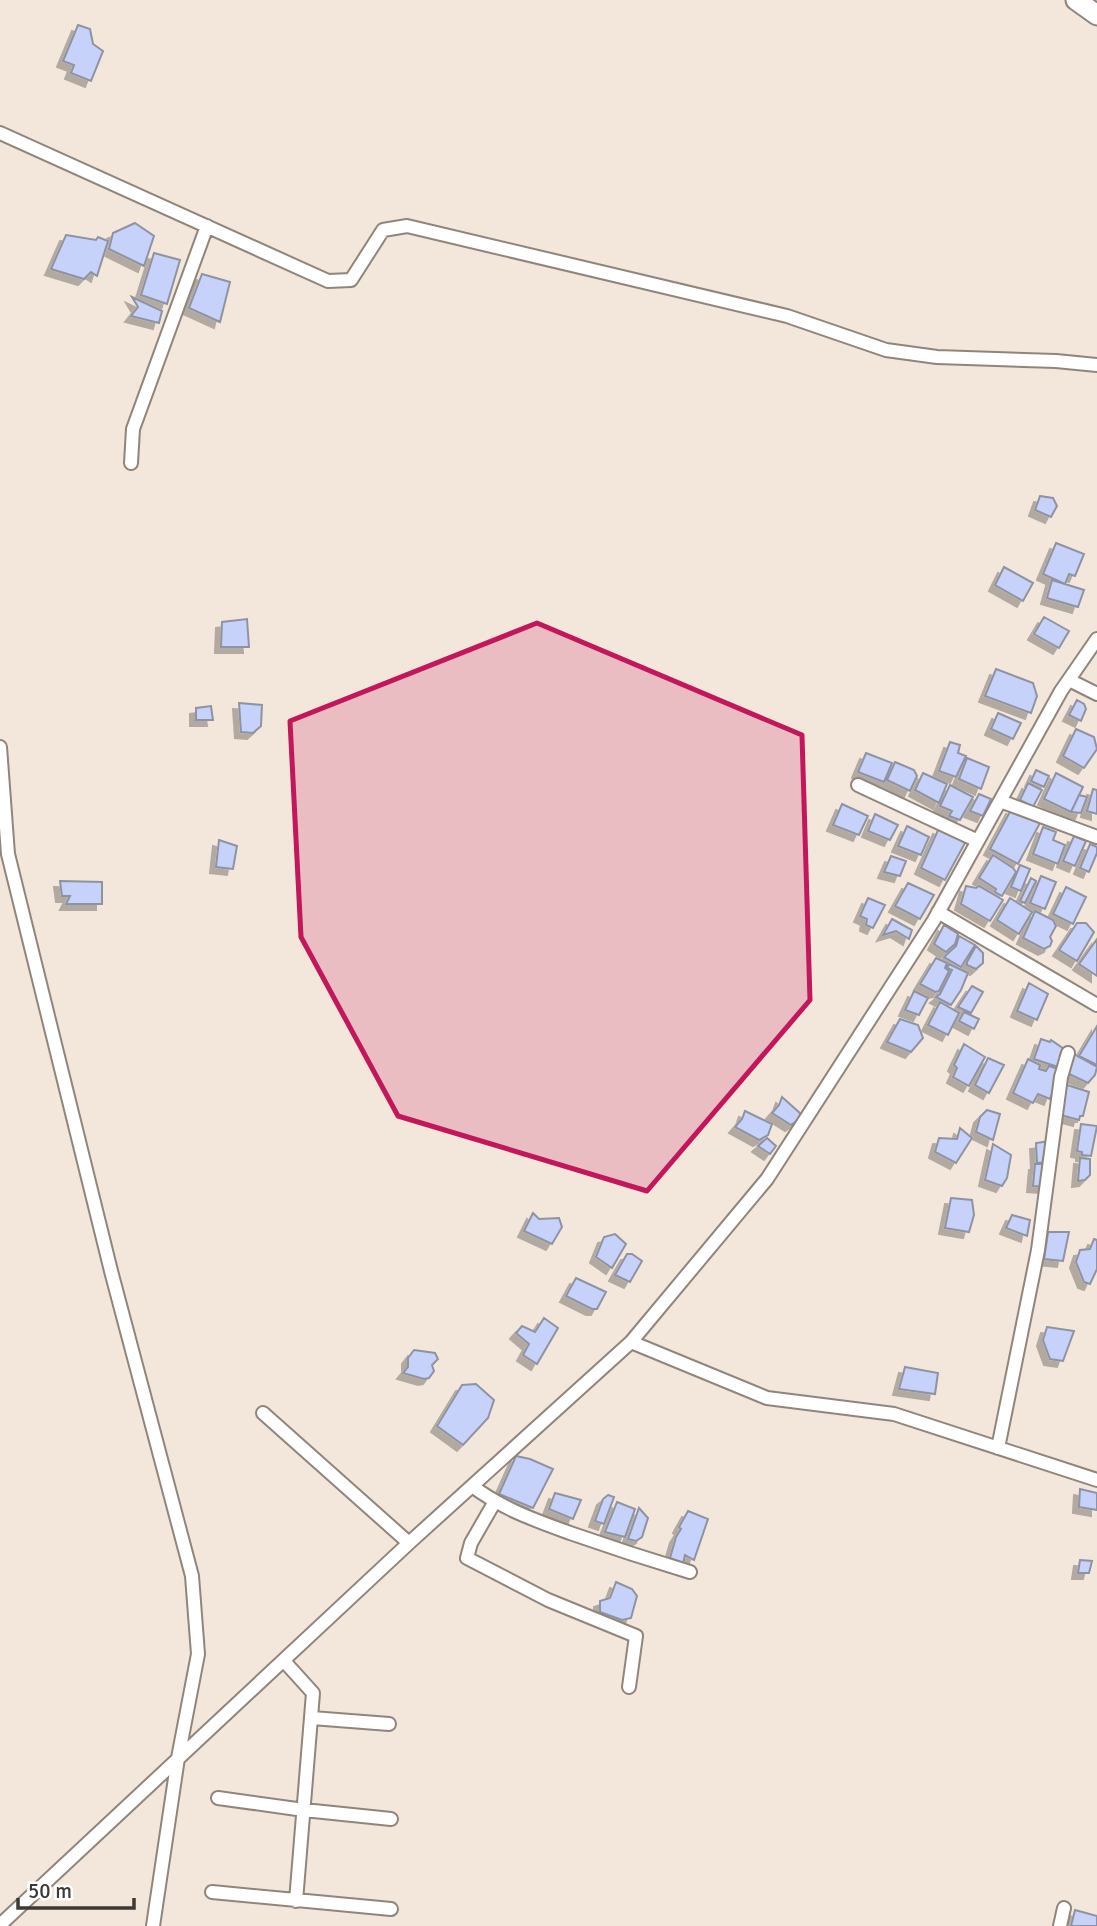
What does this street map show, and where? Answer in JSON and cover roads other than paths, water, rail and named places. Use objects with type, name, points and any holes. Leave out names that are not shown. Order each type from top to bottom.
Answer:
[{"type":"main road","points":[[1076,0],[1097,15]]},
{"type":"street","points":[[0,133],[328,281],[351,280],[383,230],[407,226],[787,316],[886,350],[937,357],[1097,365]]},
{"type":"street","points":[[131,463],[133,429],[207,226]]},
{"type":"street","points":[[0,1925],[409,1543],[631,1342],[767,1179],[938,912],[1069,680],[1097,639]]},
{"type":"street","points":[[1069,680],[1097,694]]},
{"type":"street","points":[[0,747],[8,854],[111,1271],[192,1576],[198,1654],[178,1758],[153,1926]]},
{"type":"street","points":[[858,785],[978,841]]},
{"type":"street","points":[[1000,801],[1097,837]]},
{"type":"street","points":[[938,912],[1097,1005]]},
{"type":"street","points":[[998,1448],[1038,1250],[1061,1077],[1068,1053]]},
{"type":"street","points":[[631,1342],[767,1398],[894,1414],[1097,1480]]},
{"type":"street","points":[[263,1413],[409,1543]]},
{"type":"street","points":[[471,1486],[494,1503],[627,1553],[690,1572]]},
{"type":"street","points":[[494,1503],[471,1543],[467,1559],[548,1600],[636,1636],[629,1687]]},
{"type":"street","points":[[284,1661],[313,1693],[296,1900]]},
{"type":"street","points":[[312,1718],[389,1724]]},
{"type":"street","points":[[218,1798],[391,1819]]},
{"type":"street","points":[[212,1892],[391,1909]]},
{"type":"street","points":[[1060,1926],[1064,1908]]}]
